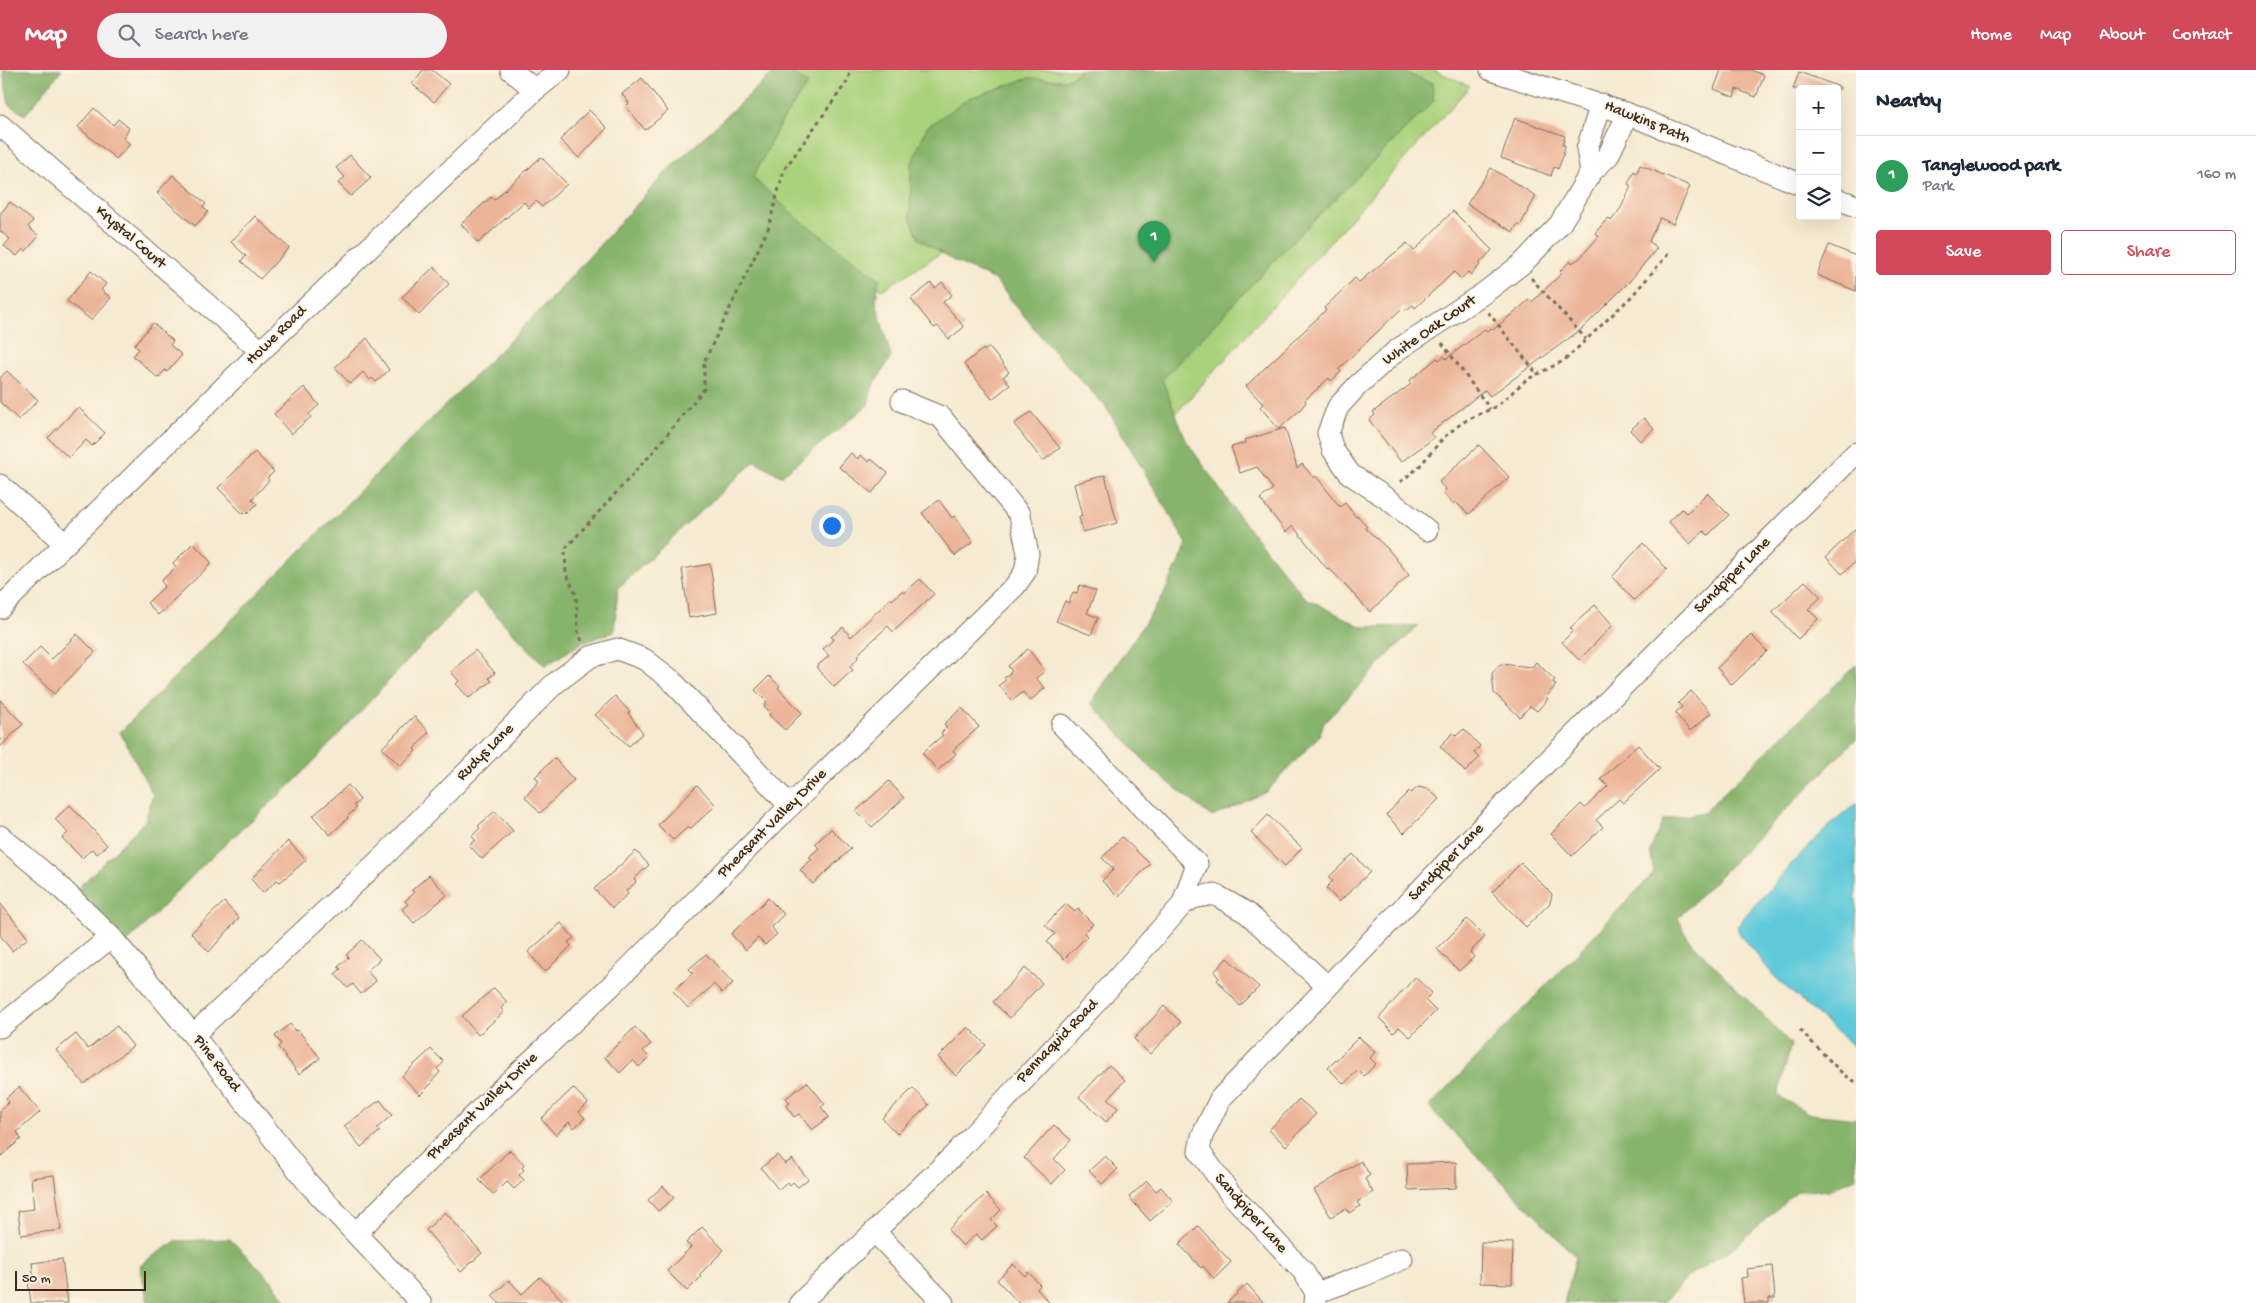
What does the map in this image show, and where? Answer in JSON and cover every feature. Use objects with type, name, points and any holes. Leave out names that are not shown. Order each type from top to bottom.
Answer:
[{"type":"street","points":[[511,70],[535,90]]},
{"type":"street","name":"Howe Road","points":[[0,608],[261,351],[535,90],[560,70]]},
{"type":"street","name":"Hawkins Path","points":[[1491,70],[1601,104],[1796,182]]},
{"type":"street","points":[[1591,172],[1587,149],[1601,104]]},
{"type":"street","name":"White Oak Court","points":[[1426,530],[1389,500],[1350,474],[1333,450],[1328,433],[1338,407],[1358,385],[1397,350],[1484,293],[1523,263],[1560,224],[1591,172],[1608,156],[1628,114]]},
{"type":"street","name":"Krystal Court","points":[[0,125],[261,351]]},
{"type":"street","points":[[1841,200],[1856,206]]},
{"type":"street","name":"Pheasant Valley Drive","points":[[356,1233],[496,1094],[613,984],[790,806],[1015,586],[1025,572],[1028,554],[1020,515],[941,417],[902,401]]},
{"type":"street","name":"Sandpiper Lane","points":[[1316,1298],[1303,1271],[1230,1192],[1199,1151],[1202,1136],[1220,1100],[1449,860],[1856,454]]},
{"type":"street","points":[[0,485],[64,544]]},
{"type":"street","name":"Rudys Lane","points":[[193,1035],[382,858],[554,684],[590,658],[617,649],[644,658],[670,679],[790,806]]},
{"type":"street","points":[[1062,725],[1198,864],[1182,905]]},
{"type":"street","name":"Pine Road","points":[[0,836],[54,881],[111,937],[193,1035],[308,1183],[421,1303]]},
{"type":"street","name":"Pennaquid Road","points":[[800,1303],[954,1155],[1101,997],[1182,905],[1193,898],[1214,894],[1247,913],[1327,986]]},
{"type":"street","points":[[0,1027],[111,937]]},
{"type":"street","points":[[874,1232],[944,1303]]},
{"type":"street","points":[[1316,1298],[1402,1259]]},
{"type":"path","points":[[590,658],[578,631],[576,595],[566,573],[565,549],[653,452],[704,389],[704,362],[768,230],[784,170],[849,79],[849,70]]},
{"type":"path","points":[[1400,482],[1418,468],[1444,437],[1462,422],[1490,409],[1518,386],[1565,360],[1632,296],[1669,253]]},
{"type":"path","points":[[1530,277],[1586,340]]},
{"type":"path","points":[[1484,307],[1537,374]]},
{"type":"path","points":[[1438,337],[1490,409]]},
{"type":"path","points":[[1800,1030],[1844,1075],[1856,1082]]},
{"type":"green space","points":[[3,70],[62,70],[25,115],[9,105]]},
{"type":"green space","points":[[776,70],[787,70],[808,83],[779,126],[753,178],[801,221],[879,278],[876,302],[891,357],[872,388],[868,405],[781,476],[755,461],[618,588],[614,632],[582,643],[545,666],[473,591],[298,778],[207,861],[126,944],[76,890],[145,821],[153,795],[120,732],[547,303],[669,169]]},
{"type":"green space","points":[[787,70],[1434,70],[1470,86],[1147,446],[973,233],[882,290],[693,161]]},
{"type":"green space","points":[[1082,70],[1397,70],[1432,83],[1434,101],[1286,248],[1162,380],[1187,442],[1237,514],[1304,597],[1362,627],[1419,626],[1393,650],[1324,723],[1319,736],[1266,792],[1212,817],[1153,770],[1091,703],[1164,594],[1187,544],[1106,407],[1047,344],[995,280],[952,260],[919,239],[910,217],[911,165],[927,127],[969,98],[1029,78],[1065,80]]},
{"type":"green space","points":[[1856,665],[1856,739],[1678,918],[1689,940],[1791,1044],[1778,1096],[1810,1114],[1856,1119],[1856,1178],[1828,1190],[1797,1191],[1737,1245],[1691,1274],[1663,1303],[1564,1303],[1576,1257],[1429,1107],[1654,873],[1650,851],[1663,820],[1704,812]]},
{"type":"green space","points":[[230,1239],[271,1280],[288,1303],[148,1303],[140,1265],[176,1241]]},
{"type":"water","points":[[1856,804],[1856,1049],[1776,978],[1740,935],[1737,927],[1803,851]]},
{"type":"building","points":[[423,70],[432,70],[449,84],[434,102],[412,84]]},
{"type":"building","points":[[1721,70],[1751,70],[1764,75],[1756,97],[1736,89],[1734,97],[1714,89]]},
{"type":"building","points":[[1799,72],[1835,85],[1796,85],[1796,89],[1793,89]]},
{"type":"building","points":[[642,78],[668,111],[645,130],[626,106],[629,103],[622,94]]},
{"type":"building","points":[[94,108],[113,125],[118,119],[129,128],[123,138],[130,144],[116,159],[78,127]]},
{"type":"building","points":[[589,110],[607,128],[579,158],[560,140]]},
{"type":"building","points":[[1515,118],[1565,136],[1562,145],[1565,145],[1563,156],[1558,169],[1554,167],[1551,176],[1501,158]]},
{"type":"building","points":[[350,155],[371,178],[351,196],[338,183],[345,177],[336,168]]},
{"type":"building","points":[[541,157],[567,184],[542,207],[536,201],[529,208],[524,202],[478,243],[461,224],[491,197],[494,200]]},
{"type":"building","points":[[1640,165],[1690,186],[1673,224],[1660,218],[1649,241],[1657,248],[1629,282],[1583,328],[1490,396],[1485,390],[1430,433],[1434,438],[1401,462],[1369,420],[1375,415],[1373,412],[1411,384],[1409,381],[1437,358],[1439,360],[1444,356],[1446,359],[1485,329],[1487,331],[1491,328],[1493,330],[1530,299],[1532,302],[1562,273],[1560,271],[1570,261],[1572,263],[1580,258],[1599,236],[1595,233],[1608,218],[1611,221],[1621,208],[1631,186],[1628,184],[1634,171],[1637,173]]},
{"type":"building","points":[[1491,168],[1536,196],[1520,226],[1518,224],[1513,232],[1467,204]]},
{"type":"building","points":[[173,175],[206,204],[203,207],[208,212],[195,226],[157,193]]},
{"type":"building","points":[[10,202],[33,221],[28,227],[39,236],[26,251],[23,249],[17,256],[4,246],[10,239],[0,231],[0,214]]},
{"type":"building","points":[[1453,211],[1492,250],[1471,275],[1468,272],[1461,279],[1454,272],[1415,308],[1413,305],[1406,310],[1403,307],[1339,369],[1341,372],[1331,381],[1329,378],[1318,388],[1305,400],[1306,402],[1300,410],[1279,429],[1260,407],[1263,404],[1246,386],[1326,310],[1324,308],[1355,278],[1359,282],[1407,243],[1414,251]]},
{"type":"building","points":[[255,216],[289,248],[260,279],[241,261],[246,256],[231,242]]},
{"type":"building","points":[[1829,245],[1856,256],[1856,291],[1817,275]]},
{"type":"building","points":[[434,267],[449,284],[419,315],[402,297]]},
{"type":"building","points":[[91,271],[106,284],[101,290],[111,298],[91,320],[67,301]]},
{"type":"building","points":[[942,282],[952,295],[943,302],[964,327],[949,339],[938,326],[934,328],[911,299],[931,283],[935,288]]},
{"type":"building","points":[[153,323],[173,341],[170,345],[182,355],[167,372],[165,370],[158,378],[133,356],[139,349],[134,345]]},
{"type":"building","points":[[367,338],[389,370],[376,382],[372,378],[370,380],[363,372],[350,384],[335,367]]},
{"type":"building","points":[[989,347],[1009,372],[1003,377],[1010,385],[992,399],[964,364],[983,349],[984,351]]},
{"type":"building","points":[[7,371],[38,400],[19,420],[0,402],[0,378]]},
{"type":"building","points":[[304,387],[319,405],[309,414],[311,417],[291,434],[274,414]]},
{"type":"building","points":[[78,407],[105,433],[92,446],[86,440],[69,458],[48,438]]},
{"type":"building","points":[[1031,412],[1060,448],[1043,461],[1014,424]]},
{"type":"building","points":[[1644,418],[1654,429],[1640,441],[1630,430]]},
{"type":"building","points":[[1285,428],[1297,468],[1302,464],[1314,478],[1316,476],[1340,507],[1345,503],[1367,527],[1365,528],[1388,549],[1409,575],[1370,612],[1330,569],[1328,570],[1293,526],[1286,532],[1260,499],[1273,489],[1257,467],[1240,473],[1231,447],[1246,443],[1245,440]]},
{"type":"building","points":[[1479,445],[1509,477],[1469,514],[1455,502],[1453,504],[1443,493],[1446,490],[1439,482]]},
{"type":"building","points":[[255,452],[274,472],[267,478],[269,480],[252,499],[257,504],[247,514],[245,512],[243,514],[218,488]]},
{"type":"building","points":[[851,453],[858,459],[860,455],[869,462],[871,459],[888,473],[872,493],[839,467]]},
{"type":"building","points":[[1105,475],[1117,523],[1083,532],[1079,517],[1082,516],[1074,484]]},
{"type":"building","points":[[1707,493],[1729,515],[1708,535],[1704,531],[1690,544],[1669,522],[1682,509],[1687,513]]},
{"type":"building","points":[[939,500],[952,518],[954,516],[973,542],[955,556],[922,513]]},
{"type":"building","points":[[1856,528],[1856,561],[1842,574],[1826,557]]},
{"type":"building","points":[[193,543],[212,563],[158,615],[147,603],[165,586],[161,581],[176,567],[173,563]]},
{"type":"building","points":[[1643,543],[1667,569],[1634,600],[1612,577]]},
{"type":"building","points":[[710,564],[717,613],[689,618],[682,569]]},
{"type":"building","points":[[920,579],[934,594],[893,632],[888,626],[862,650],[850,667],[853,670],[834,687],[816,667],[829,656],[823,649],[834,639],[831,637],[843,627],[851,637],[891,598],[892,600],[902,591],[904,593]]},
{"type":"building","points":[[1805,581],[1821,597],[1808,609],[1818,619],[1798,639],[1772,612]]},
{"type":"building","points":[[1080,585],[1096,591],[1087,613],[1098,618],[1091,635],[1056,621],[1065,601],[1069,603],[1073,592],[1077,593]]},
{"type":"building","points":[[1595,605],[1613,625],[1579,660],[1562,642],[1573,631],[1570,628]]},
{"type":"building","points":[[77,634],[95,652],[54,694],[23,664],[40,647],[52,659]]},
{"type":"building","points":[[1751,635],[1767,651],[1732,685],[1717,668]]},
{"type":"building","points":[[1028,649],[1045,671],[1036,678],[1045,688],[1030,701],[1023,692],[1012,701],[999,685],[1006,680],[1004,678],[1012,671],[1008,666]]},
{"type":"building","points":[[475,650],[495,673],[489,678],[492,681],[469,698],[456,684],[459,681],[451,672]]},
{"type":"building","points":[[1536,662],[1555,680],[1553,682],[1556,685],[1546,697],[1548,699],[1537,711],[1530,706],[1520,717],[1494,693],[1492,673],[1500,664],[1532,667]]},
{"type":"building","points":[[769,676],[780,686],[778,688],[802,713],[785,730],[769,715],[771,713],[764,706],[767,702],[755,690]]},
{"type":"building","points":[[1691,691],[1711,713],[1690,731],[1675,713],[1682,707],[1678,703]]},
{"type":"building","points":[[615,696],[630,712],[628,713],[643,733],[629,746],[595,715]]},
{"type":"building","points":[[0,700],[23,724],[0,747]]},
{"type":"building","points":[[962,708],[979,727],[953,750],[956,754],[938,770],[922,753],[943,735],[941,733],[947,727],[944,724]]},
{"type":"building","points":[[414,716],[429,732],[414,749],[416,751],[400,766],[382,748]]},
{"type":"building","points":[[1464,729],[1480,746],[1474,753],[1479,758],[1465,772],[1440,746],[1453,733],[1456,736]]},
{"type":"building","points":[[1638,745],[1660,769],[1623,803],[1619,799],[1596,820],[1603,827],[1572,856],[1551,834],[1581,804],[1585,808],[1608,786],[1601,779]]},
{"type":"building","points":[[554,758],[574,780],[540,813],[525,797],[539,781],[535,777]]},
{"type":"building","points":[[889,781],[904,798],[872,827],[856,811]]},
{"type":"building","points":[[348,785],[360,800],[354,805],[356,808],[348,818],[330,835],[313,816]]},
{"type":"building","points":[[697,785],[716,805],[690,829],[688,827],[673,840],[658,825]]},
{"type":"building","points":[[1418,787],[1429,789],[1439,799],[1404,833],[1386,815],[1409,791],[1411,793]]},
{"type":"building","points":[[70,805],[107,845],[97,854],[92,849],[82,858],[62,838],[68,833],[55,819]]},
{"type":"building","points":[[495,811],[513,831],[482,859],[469,845],[475,840],[472,836],[480,828],[478,826]]},
{"type":"building","points":[[1268,815],[1302,848],[1285,866],[1251,833]]},
{"type":"building","points":[[831,829],[851,849],[813,884],[800,870],[812,859],[809,857],[819,848],[815,844]]},
{"type":"building","points":[[1122,837],[1150,864],[1118,897],[1102,881],[1114,869],[1102,858]]},
{"type":"building","points":[[288,841],[306,860],[280,882],[277,880],[263,893],[251,879]]},
{"type":"building","points":[[636,851],[649,865],[634,879],[636,882],[626,891],[628,894],[612,908],[594,889]]},
{"type":"building","points":[[1353,854],[1370,872],[1339,902],[1326,888],[1333,881],[1329,877]]},
{"type":"building","points":[[1521,863],[1552,894],[1550,903],[1526,927],[1492,892]]},
{"type":"building","points":[[429,875],[447,895],[414,923],[402,909],[408,904],[405,901],[414,893],[412,890]]},
{"type":"building","points":[[768,898],[784,914],[771,927],[777,934],[765,945],[758,938],[746,950],[731,934]]},
{"type":"building","points":[[224,902],[239,918],[209,952],[191,933]]},
{"type":"building","points":[[0,903],[28,938],[12,951],[0,935]]},
{"type":"building","points":[[1066,904],[1075,912],[1078,909],[1093,924],[1084,933],[1087,936],[1064,959],[1047,942],[1055,934],[1045,925]]},
{"type":"building","points":[[1467,919],[1485,937],[1470,952],[1474,957],[1459,971],[1437,949]]},
{"type":"building","points":[[561,923],[574,938],[568,942],[571,946],[545,972],[528,952]]},
{"type":"building","points":[[362,940],[380,959],[367,971],[376,981],[361,994],[353,984],[348,988],[335,974],[341,969],[338,967],[349,957],[346,955]]},
{"type":"building","points":[[706,954],[733,983],[722,993],[714,984],[688,1008],[673,991],[693,973],[689,969]]},
{"type":"building","points":[[1227,958],[1259,987],[1240,1006],[1217,980],[1219,978],[1214,972]]},
{"type":"building","points":[[1025,968],[1042,983],[1010,1018],[993,1002]]},
{"type":"building","points":[[1415,977],[1432,993],[1425,1000],[1436,1011],[1410,1037],[1399,1027],[1394,1033],[1379,1018]]},
{"type":"building","points":[[494,988],[507,1002],[501,1008],[504,1012],[478,1035],[462,1016]]},
{"type":"building","points":[[1164,1006],[1181,1022],[1150,1054],[1134,1039]]},
{"type":"building","points":[[290,1024],[295,1031],[298,1030],[320,1058],[299,1074],[278,1047],[281,1044],[275,1036]]},
{"type":"building","points":[[117,1026],[133,1046],[84,1084],[56,1050],[76,1034],[88,1049]]},
{"type":"building","points":[[635,1027],[651,1044],[643,1051],[649,1057],[639,1067],[633,1060],[620,1073],[605,1057]]},
{"type":"building","points":[[968,1027],[986,1045],[956,1076],[938,1057]]},
{"type":"building","points":[[1359,1037],[1375,1052],[1370,1058],[1376,1064],[1364,1076],[1358,1070],[1344,1084],[1328,1068]]},
{"type":"building","points":[[431,1049],[444,1062],[437,1069],[440,1072],[432,1083],[420,1095],[402,1076]]},
{"type":"building","points":[[1109,1065],[1125,1080],[1108,1099],[1118,1108],[1106,1122],[1079,1097]]},
{"type":"building","points":[[807,1082],[825,1104],[821,1107],[829,1117],[812,1130],[799,1114],[794,1117],[786,1106],[790,1103],[786,1098]]},
{"type":"building","points":[[19,1087],[40,1112],[17,1132],[21,1139],[0,1157],[0,1110],[9,1102],[6,1098]]},
{"type":"building","points":[[573,1088],[588,1103],[579,1112],[585,1118],[574,1128],[569,1122],[556,1135],[541,1119]]},
{"type":"building","points":[[913,1088],[929,1105],[897,1134],[882,1118]]},
{"type":"building","points":[[1299,1099],[1316,1114],[1286,1146],[1269,1130]]},
{"type":"building","points":[[380,1100],[392,1115],[377,1128],[380,1131],[361,1147],[344,1126]]},
{"type":"building","points":[[1054,1125],[1071,1140],[1054,1159],[1065,1170],[1052,1184],[1024,1158]]},
{"type":"building","points":[[510,1150],[524,1165],[522,1168],[524,1170],[519,1175],[524,1180],[514,1189],[507,1182],[494,1195],[479,1180]]},
{"type":"building","points":[[777,1155],[785,1164],[792,1159],[808,1179],[798,1187],[793,1182],[790,1185],[788,1182],[779,1190],[761,1168]]},
{"type":"building","points":[[1105,1156],[1118,1169],[1102,1184],[1089,1171]]},
{"type":"building","points":[[1361,1161],[1370,1175],[1365,1179],[1373,1192],[1357,1202],[1360,1206],[1349,1213],[1346,1208],[1331,1217],[1314,1190]]},
{"type":"building","points":[[1456,1162],[1456,1188],[1408,1190],[1407,1164]]},
{"type":"building","points":[[54,1175],[61,1230],[21,1235],[18,1211],[34,1209],[31,1178]]},
{"type":"building","points":[[1147,1181],[1156,1191],[1161,1187],[1173,1201],[1150,1221],[1129,1197]]},
{"type":"building","points":[[663,1186],[674,1198],[658,1211],[648,1200]]},
{"type":"building","points":[[986,1194],[1001,1210],[991,1220],[997,1226],[982,1240],[976,1234],[963,1246],[948,1230]]},
{"type":"building","points":[[445,1212],[482,1253],[461,1272],[426,1230]]},
{"type":"building","points":[[1198,1226],[1231,1262],[1214,1279],[1179,1244]]},
{"type":"building","points":[[702,1227],[724,1250],[699,1275],[701,1277],[687,1291],[667,1271],[691,1247],[686,1243]]},
{"type":"building","points":[[1481,1242],[1513,1243],[1512,1284],[1480,1283]]},
{"type":"building","points":[[62,1259],[68,1303],[31,1303],[28,1281],[34,1280],[32,1263]]},
{"type":"building","points":[[1013,1264],[1025,1276],[1028,1272],[1040,1285],[1037,1289],[1050,1303],[1019,1303],[997,1280]]},
{"type":"building","points":[[1772,1266],[1775,1298],[1769,1298],[1769,1303],[1744,1303],[1741,1278],[1748,1277],[1747,1269]]},
{"type":"building","points":[[540,1277],[565,1303],[499,1303],[492,1296],[509,1280],[522,1294]]},
{"type":"building","points":[[1247,1284],[1264,1303],[1227,1303]]},
{"type":"place","name":"Tanglewood park","points":[[1154,262]]}]
